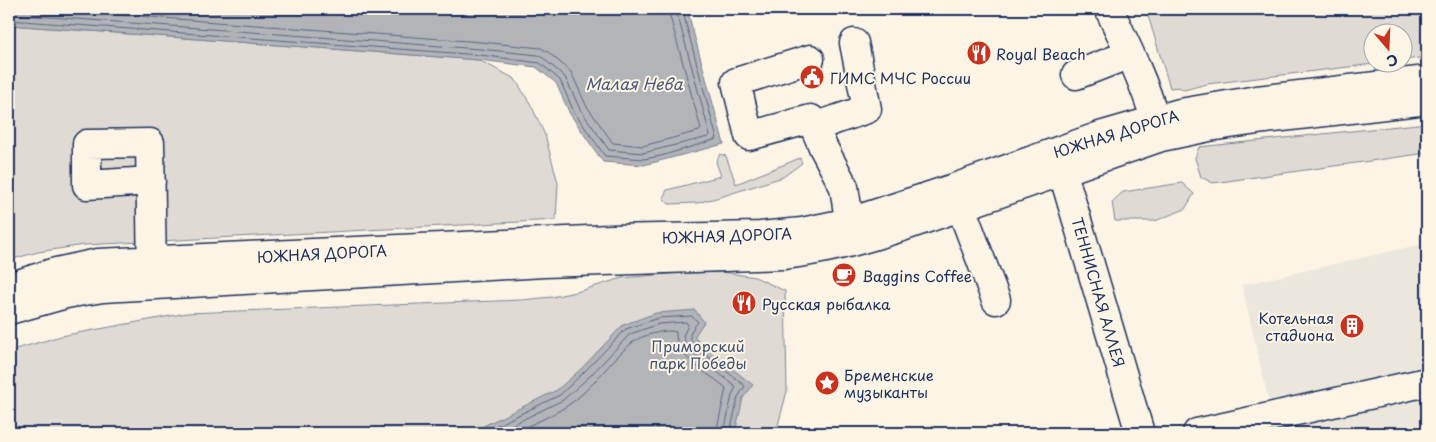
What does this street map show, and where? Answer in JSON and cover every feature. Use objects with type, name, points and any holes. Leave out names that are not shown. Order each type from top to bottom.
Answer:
[{"type":"street","points":[[1109,9],[1130,54],[1155,119]]},
{"type":"street","points":[[814,127],[867,109],[854,43]]},
{"type":"street","points":[[1076,74],[1130,54]]},
{"type":"street","points":[[810,59],[736,82],[749,136],[811,118],[844,187],[853,232]]},
{"type":"street","name":"ЮЖНАЯ ДОРОГА","points":[[14,297],[52,273],[98,263],[152,273],[544,253],[783,234],[853,232],[1060,161],[1155,119],[1215,106],[1427,80]]},
{"type":"street","name":"ЮЖНАЯ ДОРОГА","points":[[1060,161],[1209,127],[1427,100]]},
{"type":"street","name":"ТЕННИСНАЯ АЛЛЕЯ","points":[[1060,161],[1140,433]]},
{"type":"street","points":[[151,181],[152,273]]},
{"type":"street","points":[[957,197],[996,300]]},
{"type":"street","points":[[1197,433],[1427,382]]},
{"type":"shaded area","points":[[1427,243],[1427,433],[1276,433],[1242,285]]},
{"type":"green space","points":[[1146,9],[1427,9],[1427,57],[1414,59],[1414,22],[1364,22],[1364,65],[1207,84],[1184,90],[1179,87],[1170,88]]},
{"type":"green space","points":[[9,25],[479,60],[515,79],[531,105],[545,135],[558,183],[556,220],[84,245],[38,252],[9,260]]},
{"type":"green space","points":[[1427,123],[1427,153],[1213,183],[1201,177],[1195,158],[1199,147]]},
{"type":"green space","points":[[720,154],[726,156],[736,184],[800,158],[802,163],[783,177],[697,203],[669,204],[663,198],[667,190],[721,176],[716,162]]},
{"type":"green space","points":[[1182,183],[1194,194],[1185,209],[1155,221],[1115,221],[1112,202],[1123,192]]},
{"type":"green space","name":"Приморский парк Победы","points":[[723,272],[755,277],[785,291],[787,391],[776,433],[9,433],[9,351],[61,336],[187,313],[522,300],[552,297],[580,291],[622,278],[680,273]]},
{"type":"water","name":"Малая Нева","points":[[9,9],[687,9],[724,144],[644,165],[603,162],[570,114],[556,83],[536,67],[479,60],[9,25]]},
{"type":"water","points":[[695,310],[704,322],[694,337],[753,385],[743,398],[735,433],[469,433],[557,390],[581,369],[623,325],[656,313]]},
{"type":"place","name":"Royal Beach","points":[[979,53]]},
{"type":"place","name":"ГИМС МЧС России","points":[[812,77]]},
{"type":"place","name":"Baggins Coffee","points":[[844,275]]},
{"type":"place","name":"Русская рыбалка","points":[[744,303]]},
{"type":"place","name":"Котельная стадиона","points":[[1352,326]]},
{"type":"place","name":"Бременские музыканты","points":[[827,383]]}]
